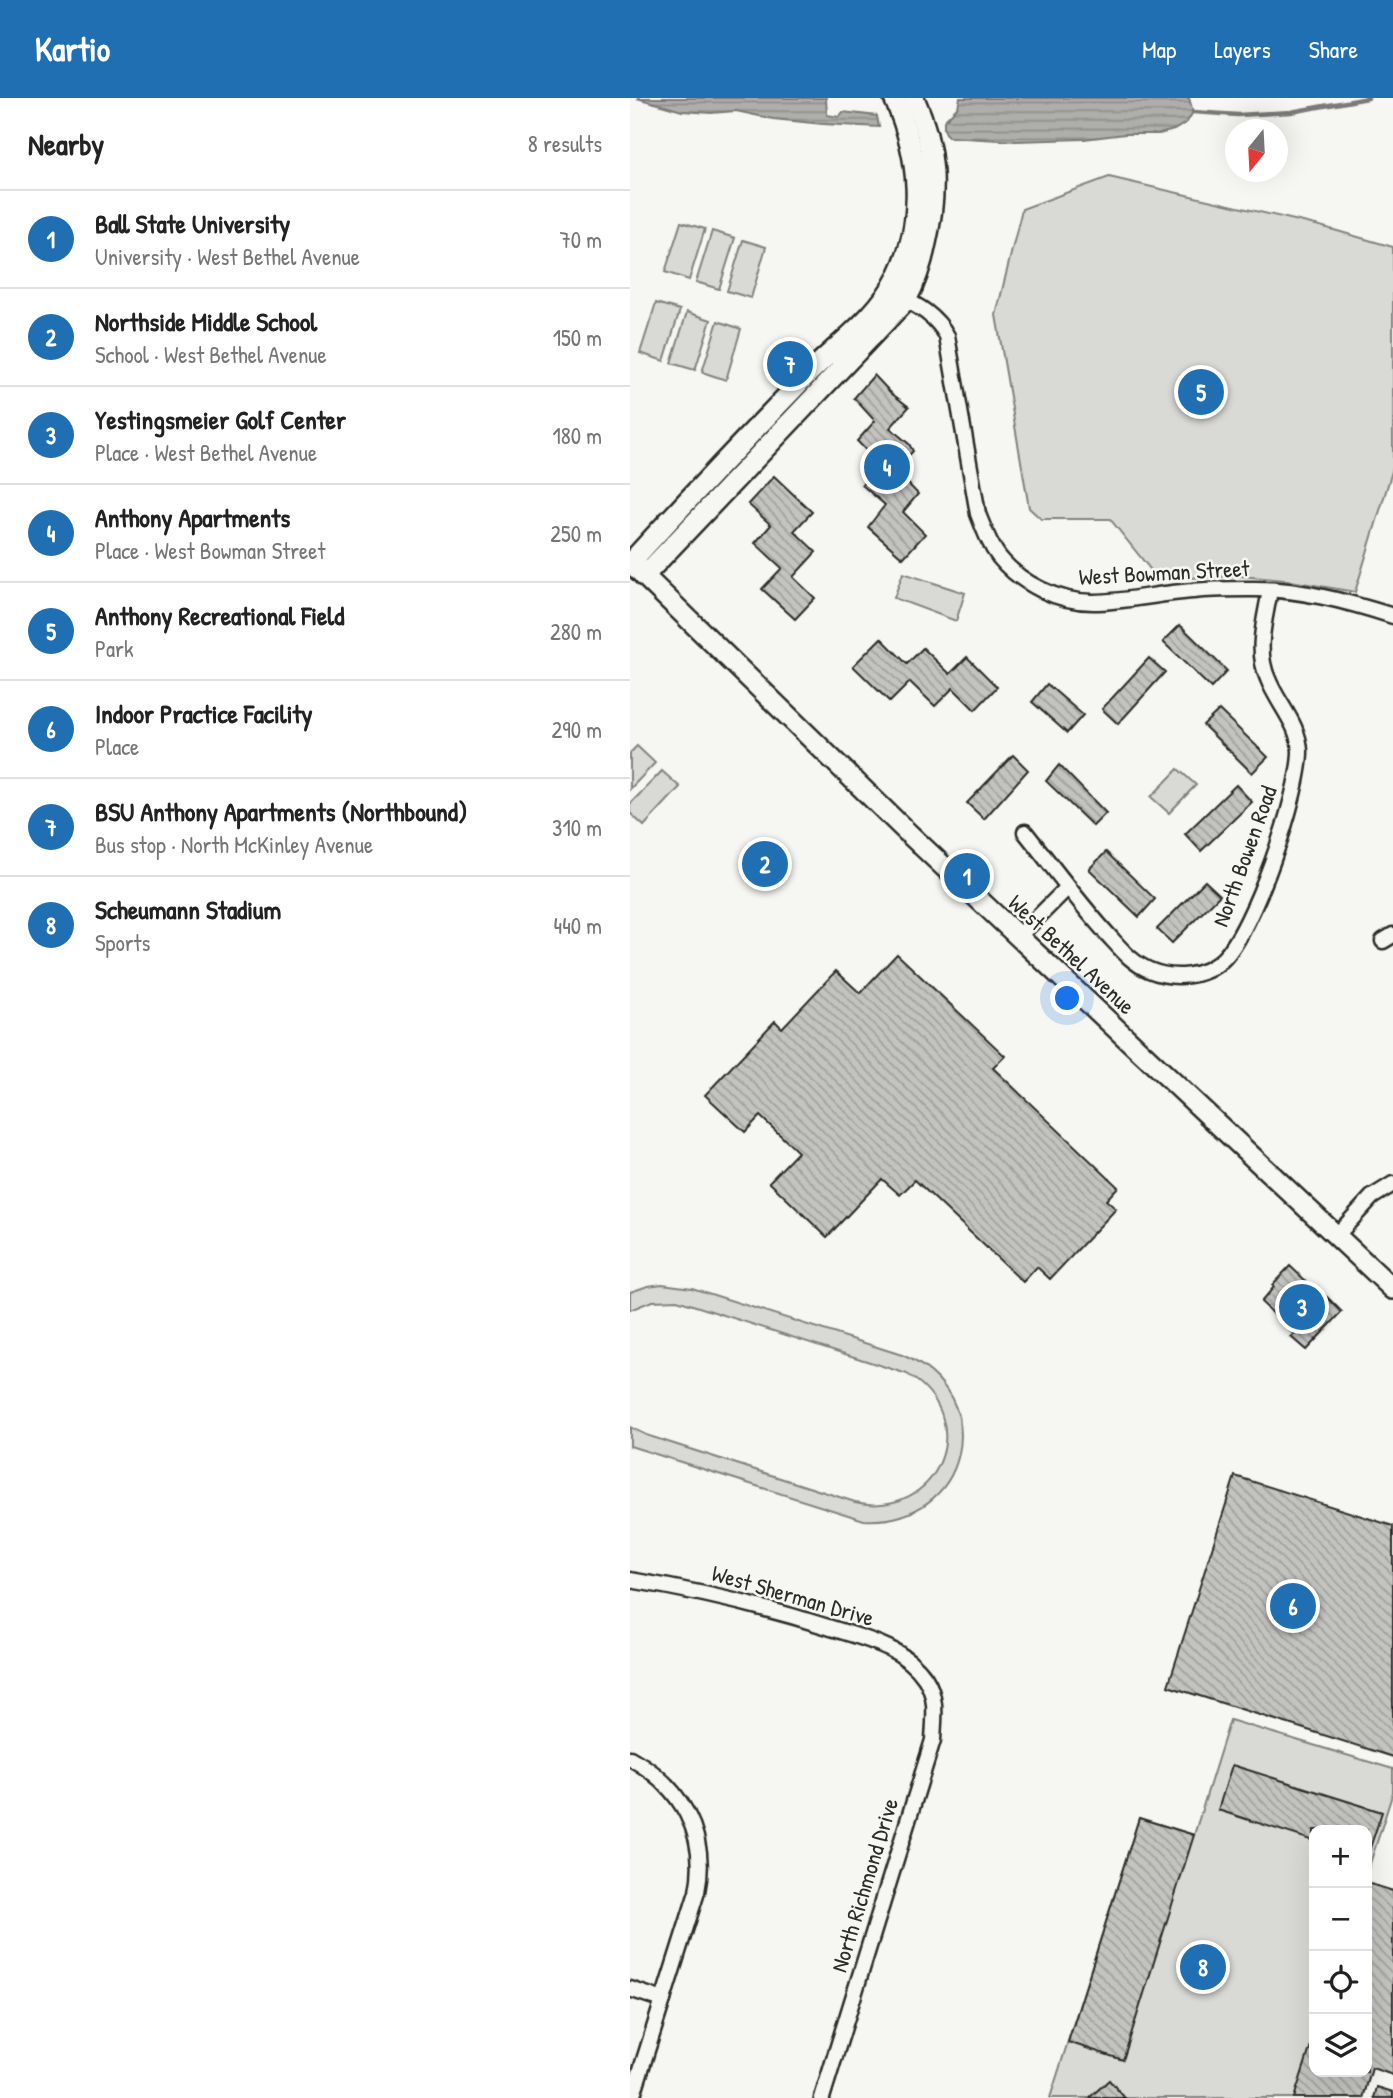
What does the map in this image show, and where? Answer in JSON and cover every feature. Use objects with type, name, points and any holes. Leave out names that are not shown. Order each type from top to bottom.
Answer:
[{"type":"main road","points":[[894,98],[925,172]]},
{"type":"main road","points":[[635,567],[897,296],[914,286],[932,218],[925,172],[928,138],[914,98]]},
{"type":"main road","name":"West Bethel Avenue","points":[[635,567],[896,821],[1393,1289]]},
{"type":"street","name":"West Bowman Street","points":[[897,296],[929,313],[947,336],[978,514],[999,557],[1023,579],[1061,597],[1091,602],[1194,590],[1250,589],[1337,599],[1393,616]]},
{"type":"street","name":"North Bowen Road","points":[[1025,832],[1124,953],[1140,966],[1172,977],[1185,976],[1208,970],[1224,958],[1237,943],[1264,882],[1288,813],[1300,754],[1293,725],[1267,678],[1261,649],[1270,590]]},
{"type":"street","points":[[1018,937],[1068,887]]},
{"type":"street","points":[[1337,1236],[1372,1197],[1393,1184]]},
{"type":"street","name":"West Sherman Drive","points":[[630,1580],[738,1601],[871,1641],[885,1646],[907,1660],[928,1685]]},
{"type":"street","name":"North Richmond Drive","points":[[822,2098],[933,1740],[935,1707],[928,1685]]},
{"type":"street","points":[[630,1758],[661,1778],[681,1802],[694,1831],[699,1859],[697,1892],[632,2098]]},
{"type":"street","points":[[630,1989],[663,2000]]},
{"type":"shaded area","points":[[637,98],[826,98],[827,115],[839,117],[843,112],[877,116],[879,127],[773,119],[736,111],[682,111]]},
{"type":"shaded area","points":[[960,98],[1189,98],[1193,112],[1187,122],[1174,130],[1159,134],[1016,141],[948,137],[944,121],[958,107]]},
{"type":"shaded area","points":[[1109,177],[1320,226],[1393,247],[1393,468],[1355,592],[1285,580],[1240,576],[1158,579],[1110,519],[1041,519],[1029,508],[996,315],[1022,209]]},
{"type":"shaded area","points":[[681,222],[705,229],[689,280],[665,272]]},
{"type":"shaded area","points":[[712,231],[735,238],[719,289],[696,282]]},
{"type":"shaded area","points":[[743,240],[766,247],[751,298],[727,291]]},
{"type":"shaded area","points":[[656,303],[680,310],[664,361],[640,353]]},
{"type":"shaded area","points":[[687,312],[711,320],[695,370],[671,363]]},
{"type":"shaded area","points":[[718,321],[741,329],[726,380],[702,372]]},
{"type":"shaded area","points":[[903,573],[965,593],[956,621],[894,598]]},
{"type":"shaded area","points":[[637,746],[655,763],[630,789],[630,753]]},
{"type":"shaded area","points":[[1178,769],[1196,785],[1169,813],[1151,797]]},
{"type":"shaded area","points":[[662,771],[680,787],[644,826],[630,813],[630,804]]},
{"type":"shaded area","points":[[662,1284],[692,1288],[902,1355],[933,1374],[952,1398],[960,1426],[959,1455],[948,1481],[928,1502],[900,1516],[864,1520],[630,1446],[630,1427],[646,1435],[855,1502],[884,1504],[909,1496],[928,1481],[940,1462],[945,1439],[942,1415],[929,1393],[907,1374],[677,1300],[652,1301],[630,1310],[630,1292]]},
{"type":"shaded area","points":[[1230,1720],[1393,1769],[1393,1792],[1372,1857],[1372,1825],[1309,1825],[1309,2077],[1369,2077],[1363,2098],[1050,2098],[1139,1818],[1194,1835]]},
{"type":"shaded area","points":[[1372,1885],[1393,1891],[1372,2068]]},
{"type":"building","points":[[874,375],[909,407],[890,428],[909,444],[913,451],[895,470],[918,494],[903,512],[925,534],[903,558],[868,527],[885,505],[862,485],[879,464],[857,441],[875,421],[854,398]]},
{"type":"building","points":[[774,476],[812,512],[794,531],[816,552],[793,577],[815,598],[795,619],[762,589],[782,568],[755,543],[771,525],[748,504]]},
{"type":"building","points":[[1180,625],[1227,671],[1211,688],[1163,642]]},
{"type":"building","points":[[881,638],[907,664],[923,648],[950,674],[967,657],[997,687],[975,710],[953,688],[935,706],[910,682],[890,702],[853,666]]},
{"type":"building","points":[[1149,658],[1165,672],[1118,724],[1102,709]]},
{"type":"building","points":[[1047,684],[1083,715],[1067,733],[1032,702]]},
{"type":"building","points":[[1219,710],[1268,757],[1252,773],[1203,725]]},
{"type":"building","points":[[1013,755],[1028,770],[984,819],[967,803]]},
{"type":"building","points":[[1059,765],[1106,813],[1093,826],[1046,781]]},
{"type":"building","points":[[1236,785],[1252,802],[1201,851],[1185,834]]},
{"type":"building","points":[[1106,852],[1155,899],[1139,917],[1089,869]]},
{"type":"building","points":[[1205,881],[1220,895],[1172,943],[1157,929]]},
{"type":"building","points":[[897,954],[1005,1056],[993,1068],[1118,1187],[1106,1200],[1116,1209],[1050,1279],[1037,1267],[1023,1282],[915,1180],[900,1195],[882,1179],[827,1237],[769,1182],[798,1152],[760,1116],[745,1132],[705,1095],[775,1021],[782,1028],[836,971],[860,993]]},
{"type":"building","points":[[1290,1266],[1342,1312],[1306,1350],[1291,1337],[1295,1334],[1261,1302]]},
{"type":"building","points":[[1235,1476],[1393,1526],[1393,1757],[1168,1686]]},
{"type":"building","points":[[1232,1765],[1382,1812],[1372,1842],[1372,1825],[1309,1825],[1309,1839],[1218,1810]]},
{"type":"building","points":[[1139,1818],[1194,1835],[1123,2060],[1068,2042]]},
{"type":"building","points":[[1372,1885],[1393,1891],[1393,2075],[1372,2068]]},
{"type":"building","points":[[1309,2052],[1309,2077],[1369,2077],[1363,2098],[1294,2098]]},
{"type":"building","points":[[1109,2080],[1125,2098],[1089,2098]]},
{"type":"building","points":[[1377,2087],[1393,2092],[1393,2098],[1374,2098]]},
{"type":"waterway","points":[[1193,112],[1238,115],[1291,112],[1368,98]]},
{"type":"place","name":"BSU Anthony Apartments (Northbound)","points":[[790,364]]},
{"type":"place","name":"Anthony Recreational Field","points":[[1201,392]]},
{"type":"place","name":"Anthony Apartments","points":[[887,467]]},
{"type":"place","name":"Northside Middle School","points":[[765,864]]},
{"type":"place","name":"Ball State University","points":[[967,876]]},
{"type":"place","name":"Yestingsmeier Golf Center","points":[[1302,1307]]},
{"type":"place","name":"Indoor Practice Facility","points":[[1293,1606]]},
{"type":"place","name":"Scheumann Stadium","points":[[1203,1967]]}]
